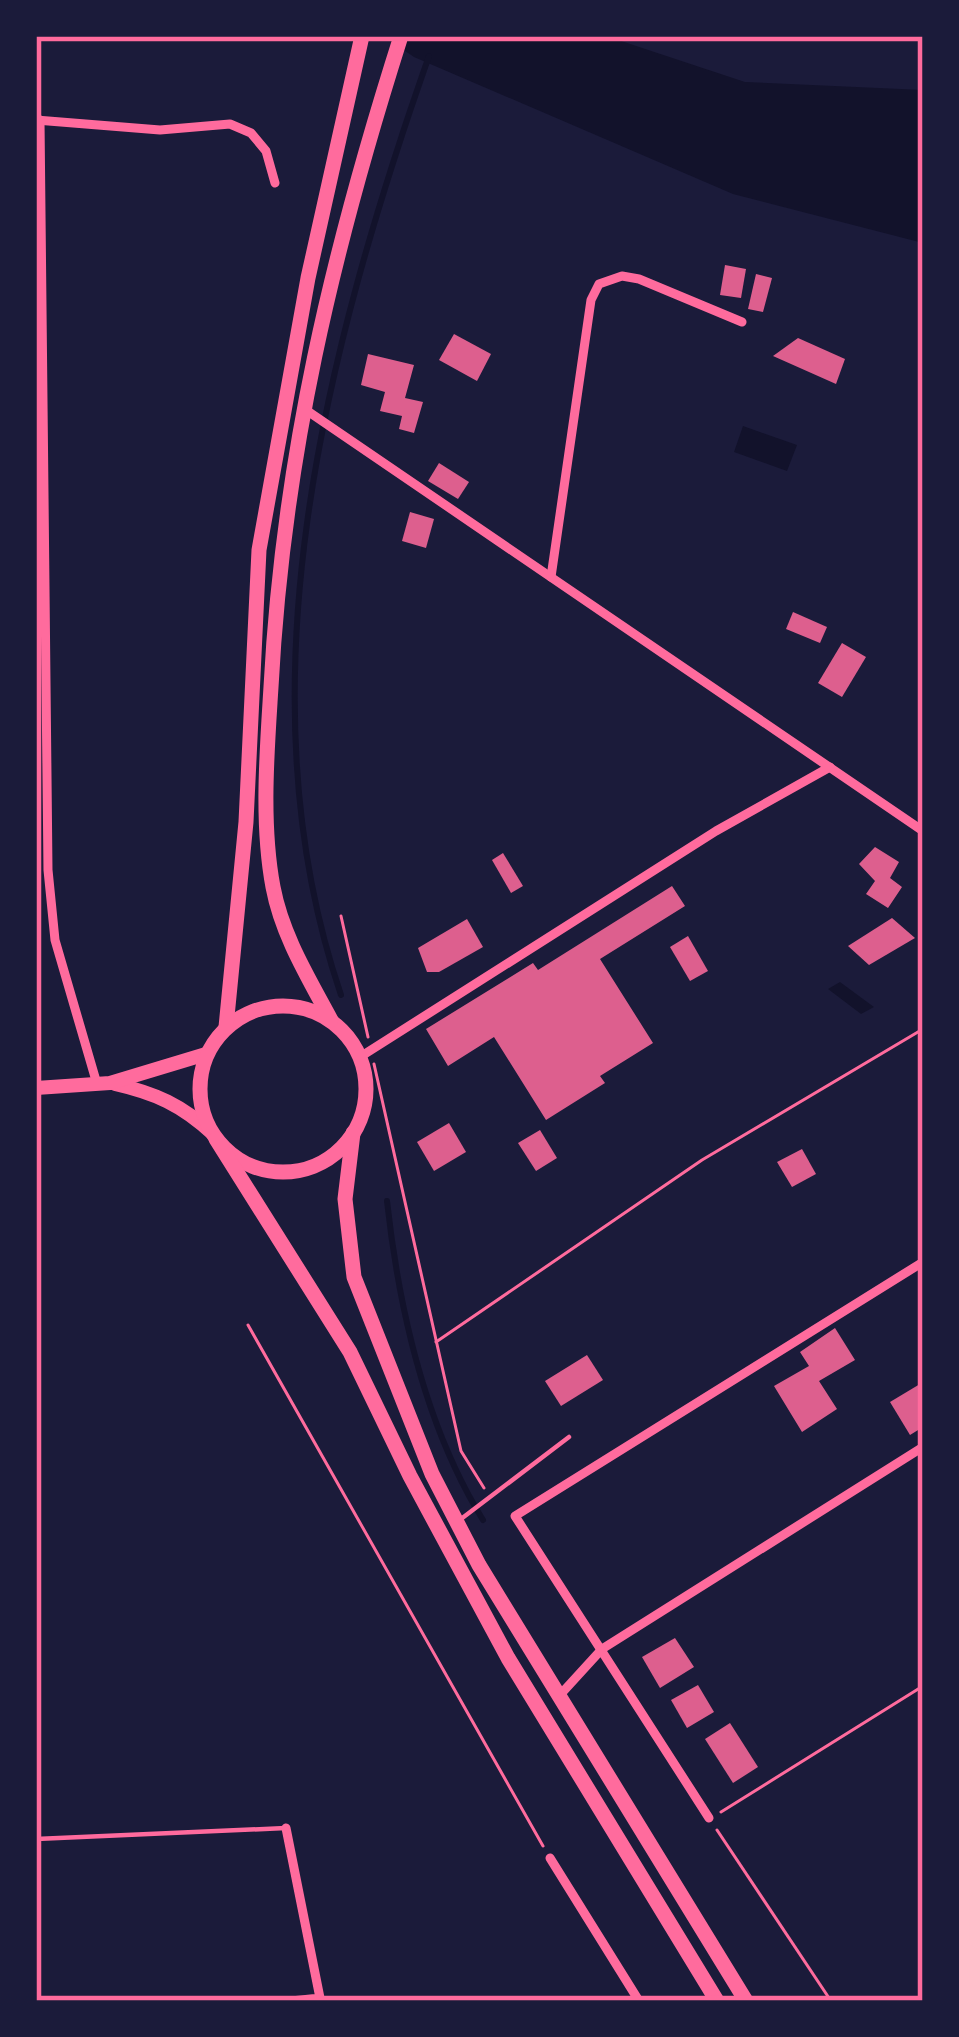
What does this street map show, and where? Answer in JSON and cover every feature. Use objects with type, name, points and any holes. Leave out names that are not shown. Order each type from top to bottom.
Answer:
[{"type":"main road","points":[[226,1028],[246,822],[259,550],[308,278],[362,36]]},
{"type":"main road","points":[[400,36],[325,290],[302,406],[274,628],[267,784],[272,883],[292,949],[331,1020],[361,1057],[364,1109],[353,1133],[345,1198],[354,1276],[398,1394],[456,1522],[746,2001]]},
{"type":"main road","points":[[331,1020],[305,1008],[277,1005],[250,1012],[226,1028],[206,1054],[200,1103],[214,1137],[359,1367],[410,1476],[508,1658],[717,2001]]},
{"type":"main road","points":[[103,1084],[206,1054]]},
{"type":"main road","points":[[36,1088],[103,1084],[153,1092],[188,1111],[242,1162],[291,1172],[315,1166],[353,1133]]},
{"type":"street","points":[[103,1084],[55,940],[48,870],[38,120],[160,130],[230,124],[251,133],[266,151],[275,183]]},
{"type":"street","points":[[551,577],[591,300],[599,284],[622,277],[639,279],[742,322]]},
{"type":"street","points":[[302,406],[923,831]]},
{"type":"street","points":[[361,1057],[716,831],[830,767]]},
{"type":"street","points":[[709,1819],[515,1516],[923,1262]]},
{"type":"street","points":[[560,1695],[602,1649],[923,1447]]},
{"type":"street","points":[[286,1828],[321,2000],[291,2001]]},
{"type":"street","points":[[550,1858],[639,2001]]},
{"type":"lane","points":[[456,1522],[569,1437]]},
{"type":"lane","points":[[36,1839],[286,1828]]},
{"type":"path","points":[[340,916],[461,1451],[495,1504]]},
{"type":"path","points":[[436,1342],[702,1160],[923,1029]]},
{"type":"path","points":[[248,1325],[550,1858]]},
{"type":"path","points":[[831,2001],[709,1819],[923,1686]]},
{"type":"shaded area","points":[[383,36],[606,36],[745,82],[923,90],[923,243],[733,194],[414,57]]},
{"type":"shaded area","points":[[743,426],[797,445],[787,471],[734,452]]},
{"type":"shaded area","points":[[840,982],[874,1007],[861,1014],[828,989]]},
{"type":"building","points":[[725,265],[746,269],[741,298],[720,295]]},
{"type":"building","points":[[756,274],[772,278],[763,312],[748,309]]},
{"type":"building","points":[[454,334],[491,354],[477,381],[439,360]]},
{"type":"building","points":[[798,338],[845,359],[836,384],[773,356]]},
{"type":"building","points":[[368,354],[414,365],[405,398],[423,402],[414,433],[399,429],[402,416],[380,411],[385,392],[361,385]]},
{"type":"building","points":[[439,463],[469,482],[458,499],[428,481]]},
{"type":"building","points":[[410,512],[434,519],[426,548],[402,541]]},
{"type":"building","points":[[793,612],[827,627],[820,643],[786,629]]},
{"type":"building","points":[[842,643],[866,657],[842,697],[818,683]]},
{"type":"building","points":[[875,847],[899,862],[890,878],[902,887],[888,908],[866,894],[875,881],[859,864]]},
{"type":"building","points":[[503,853],[523,886],[511,893],[492,860]]},
{"type":"building","points":[[672,886],[685,906],[600,959],[653,1043],[600,1076],[605,1083],[546,1120],[494,1037],[448,1066],[426,1029],[533,963],[538,970]]},
{"type":"building","points":[[892,918],[915,938],[869,965],[848,946]]},
{"type":"building","points":[[467,919],[483,947],[439,972],[427,972],[418,948]]},
{"type":"building","points":[[688,936],[708,971],[690,981],[670,947]]},
{"type":"building","points":[[449,1123],[466,1152],[434,1171],[417,1142]]},
{"type":"building","points":[[540,1130],[557,1158],[536,1171],[518,1143]]},
{"type":"building","points":[[802,1149],[816,1174],[792,1187],[777,1162]]},
{"type":"building","points":[[835,1328],[855,1360],[819,1381],[837,1409],[802,1432],[774,1386],[809,1366],[800,1352]]},
{"type":"building","points":[[587,1355],[603,1380],[561,1406],[545,1381]]},
{"type":"building","points":[[920,1384],[923,1427],[910,1435],[890,1402]]},
{"type":"building","points":[[675,1638],[694,1667],[660,1688],[642,1657]]},
{"type":"building","points":[[698,1685],[714,1712],[687,1728],[671,1700]]},
{"type":"building","points":[[730,1723],[758,1767],[733,1783],[705,1739]]},
{"type":"waterway","points":[[341,995],[311,879],[296,760],[296,641],[307,521],[328,401],[357,283],[429,56]]},
{"type":"waterway","points":[[387,1201],[407,1325],[430,1406],[483,1520]]}]
